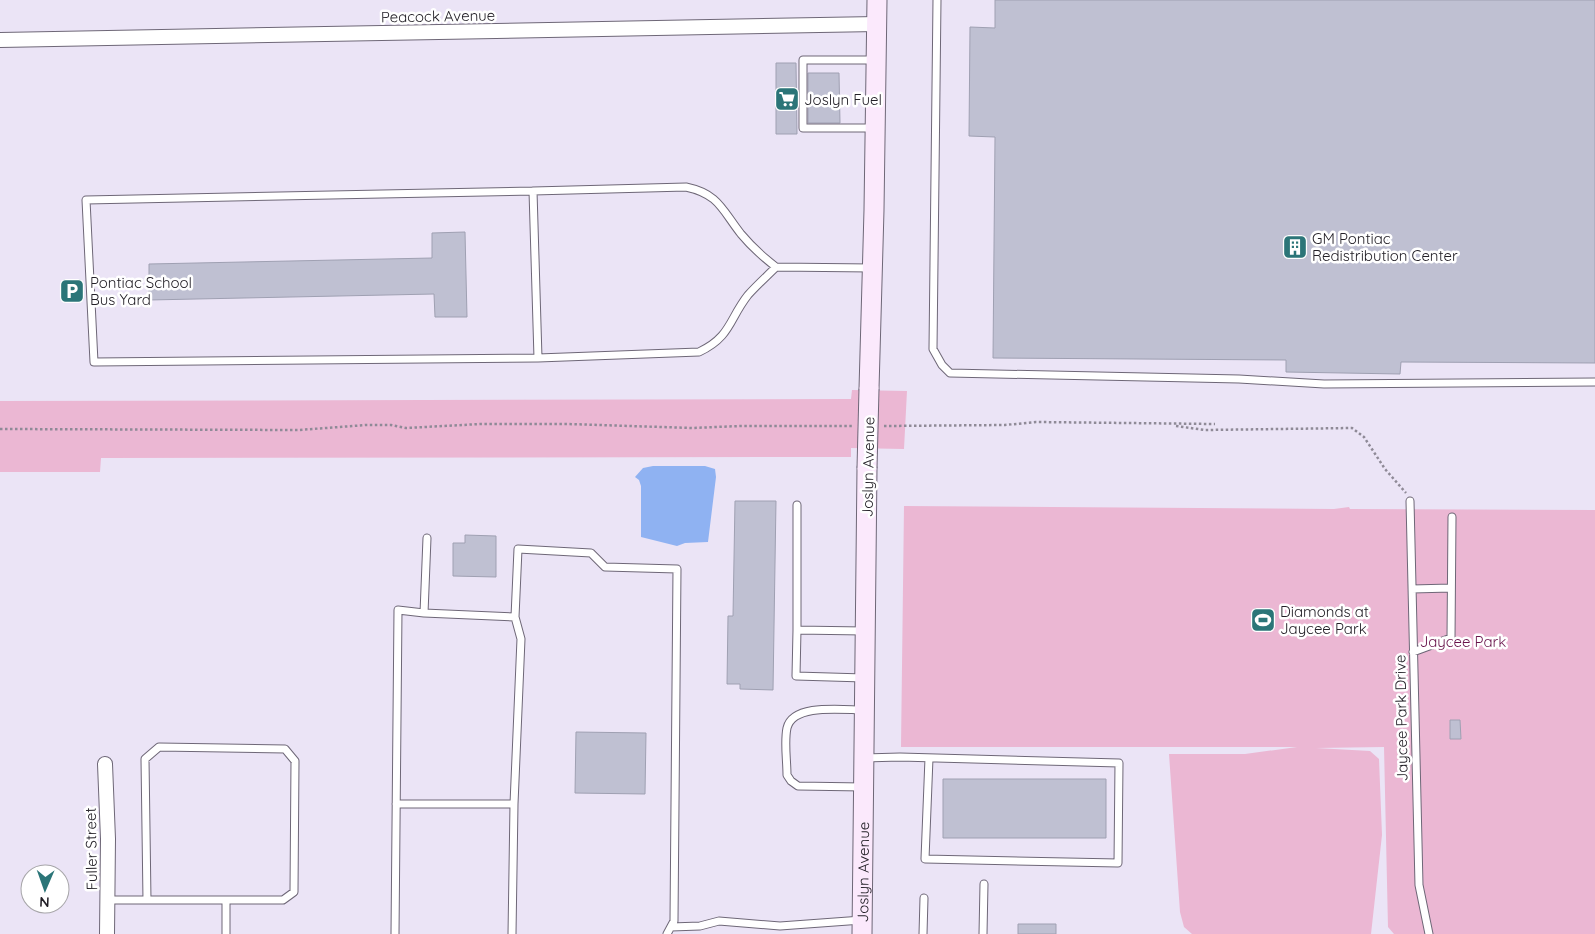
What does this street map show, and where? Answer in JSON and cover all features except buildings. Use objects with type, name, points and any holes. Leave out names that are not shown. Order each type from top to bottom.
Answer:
[{"type":"main road","name":"Joslyn Avenue","points":[[862,927],[867,468],[877,0]]},
{"type":"street","name":"Peacock Avenue","points":[[0,40],[876,24]]},
{"type":"street","name":"Fuller Street","points":[[105,764],[107,934]]},
{"type":"lane","points":[[938,0],[933,349],[942,365],[950,373],[966,375],[1239,379],[1324,384],[1595,382]]},
{"type":"lane","points":[[875,128],[803,128],[802,60],[876,60]]},
{"type":"lane","points":[[776,267],[748,296],[725,334],[715,345],[699,352],[538,358],[94,362],[86,200],[686,187],[699,190],[718,202],[740,233],[776,267],[872,268]]},
{"type":"lane","points":[[533,191],[538,358]]},
{"type":"lane","name":"Jaycee Park Drive","points":[[1410,501],[1419,885],[1429,934]]},
{"type":"lane","points":[[797,505],[796,676],[865,678]]},
{"type":"lane","points":[[1413,652],[1451,638],[1452,518]]},
{"type":"lane","points":[[424,613],[427,538]]},
{"type":"lane","points":[[512,934],[514,804],[521,639],[515,617],[518,548],[554,552],[591,553],[605,567],[677,569],[674,921],[669,931]]},
{"type":"lane","points":[[1412,589],[1451,588]]},
{"type":"lane","points":[[394,934],[398,610],[515,617]]},
{"type":"lane","points":[[797,630],[865,631]]},
{"type":"lane","points":[[864,710],[801,712],[791,718],[786,729],[787,775],[791,781],[798,786],[864,788]]},
{"type":"lane","points":[[107,900],[147,900],[283,900],[294,892],[295,761],[285,749],[160,747],[145,759],[147,900]]},
{"type":"lane","points":[[864,758],[928,758],[1119,763],[1118,863],[925,859],[928,758]]},
{"type":"lane","points":[[396,804],[514,804]]},
{"type":"lane","points":[[983,934],[984,884]]},
{"type":"lane","points":[[923,934],[924,898]]},
{"type":"lane","points":[[226,900],[226,934]]},
{"type":"lane","points":[[669,931],[719,921],[780,926],[862,927]]},
{"type":"path","points":[[878,426],[1005,425],[1036,422],[1215,424]]},
{"type":"path","points":[[0,429],[299,430],[392,425],[406,428],[491,424],[568,424],[692,428],[858,426]]},
{"type":"path","points":[[1169,424],[1205,430],[1346,428],[1357,430],[1364,437],[1385,469],[1403,488],[1410,501]]},
{"type":"green space","points":[[852,390],[907,391],[904,449],[851,448],[851,457],[101,458],[100,472],[0,472],[0,401],[851,399]]},
{"type":"green space","name":"Jaycee Park","points":[[904,506],[1334,509],[1349,507],[1350,509],[1595,510],[1595,934],[1394,934],[1388,927],[1384,747],[1316,748],[1370,751],[1379,759],[1382,835],[1371,934],[1192,934],[1184,927],[1180,912],[1169,754],[1245,754],[1297,747],[901,747]]},
{"type":"water","points":[[653,466],[705,466],[715,469],[716,477],[708,542],[685,543],[677,546],[641,537],[641,486],[639,480],[635,477],[643,468]]},
{"type":"place","name":"Joslyn Fuel","points":[[787,99]]},
{"type":"place","name":"GM Pontiac Redistribution Center","points":[[1295,247]]},
{"type":"place","name":"Pontiac School Bus Yard","points":[[72,291]]},
{"type":"place","name":"Diamonds at Jaycee Park","points":[[1263,620]]}]
